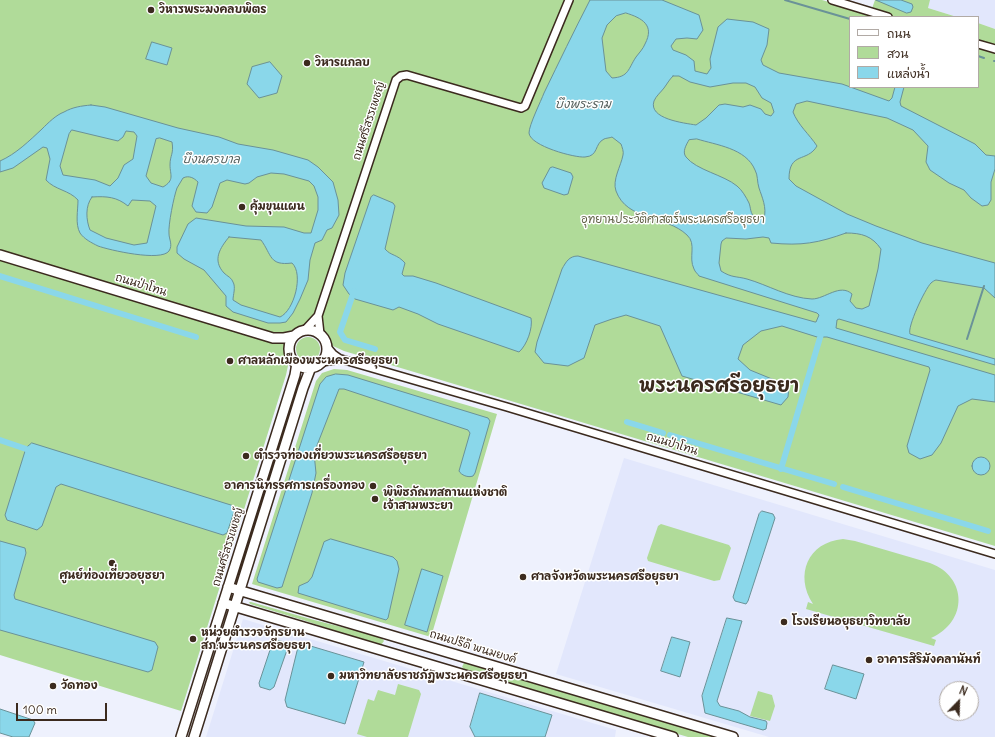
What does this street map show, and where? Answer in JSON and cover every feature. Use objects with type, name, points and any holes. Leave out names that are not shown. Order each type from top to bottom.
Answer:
[{"type":"main road","name":"ถนนป่าโทน","points":[[0,255],[275,338],[294,336]]},
{"type":"main road","points":[[305,330],[313,330],[320,334],[325,340],[327,347],[326,355],[322,362],[311,367],[301,366],[297,363],[293,359],[290,351],[290,343],[294,336],[305,330]]},
{"type":"main road","name":"ถนนป่าโทน","points":[[275,338],[290,351]]},
{"type":"main road","name":"ถนนศรีสรรเพชญ์","points":[[181,737],[295,375],[297,363]]},
{"type":"main road","points":[[194,737],[286,442],[311,367]]},
{"type":"main road","points":[[275,438],[277,441],[282,443],[286,442]]},
{"type":"main road","points":[[266,464],[270,463],[278,468]]},
{"type":"main road","name":"ถนนปรีดี พนมยงค์","points":[[228,586],[733,737]]},
{"type":"main road","points":[[223,603],[673,737]]},
{"type":"main road","points":[[383,651],[389,641],[388,634]]},
{"type":"main road","points":[[461,674],[460,668],[466,657]]},
{"type":"street","name":"ถนนศรีสรรเพชญ์","points":[[305,330],[318,316],[396,80],[401,76],[407,75],[521,108],[525,106],[569,0]]},
{"type":"street","points":[[832,0],[885,16]]},
{"type":"street","points":[[979,44],[995,49]]},
{"type":"street","name":"ถนนศรีสรรเพชญ์","points":[[318,316],[320,334]]},
{"type":"street","name":"ถนนป่าโทน","points":[[327,347],[332,354],[341,359],[507,407],[995,554]]},
{"type":"street","name":"ถนนป่าโทน","points":[[322,362],[341,359]]},
{"type":"shaded area","points":[[930,0],[995,0],[995,29],[979,23],[979,16],[954,16],[928,8]]},
{"type":"shaded area","name":"โรงเรียนอยุธยาวิทยาลัย","points":[[624,458],[995,570],[995,737],[769,737],[556,674]]},
{"type":"shaded area","name":"มหาวิทยาลัยราชภัฏพระนครศรีอยุธยา","points":[[243,619],[616,730],[615,737],[206,737]]},
{"type":"green space","name":"อุทยานประวัติศาสตร์พระนครศรีอยุธยา","points":[[0,0],[822,0],[870,14],[875,0],[930,0],[928,8],[954,16],[849,16],[849,88],[979,88],[979,23],[995,29],[995,546],[344,351],[333,346],[323,331],[306,326],[291,334],[286,349],[289,361],[286,375],[181,711],[0,655]]},
{"type":"green space","points":[[308,337],[316,341],[320,349],[316,357],[308,361],[300,357],[296,349],[300,341]]},
{"type":"green space","name":"พิพิธภัณฑสถานแห่งชาติ เจ้าสามพระยา","points":[[334,369],[347,370],[497,414],[431,637],[252,584],[316,381],[322,373]]},
{"type":"green space","points":[[661,524],[729,545],[731,548],[720,580],[714,581],[648,561],[647,558],[658,526]]},
{"type":"green space","points":[[843,539],[855,541],[930,563],[942,570],[951,578],[957,589],[959,600],[957,611],[952,622],[943,631],[931,638],[936,640],[934,646],[806,609],[808,602],[813,604],[807,593],[805,582],[805,571],[808,562],[813,553],[821,546],[831,541]]},
{"type":"green space","points":[[249,602],[381,637],[384,641],[381,645],[358,639],[250,604]]},
{"type":"green space","points":[[464,663],[718,737],[688,737],[466,671],[462,667]]},
{"type":"green space","points":[[398,684],[419,690],[421,694],[408,737],[367,737],[357,734],[368,699],[374,701],[378,690],[395,695]]},
{"type":"green space","points":[[758,691],[772,695],[775,706],[770,721],[750,716]]},
{"type":"water","name":"บึงพระราม","points":[[590,0],[662,0],[699,15],[703,30],[697,39],[676,39],[671,46],[673,50],[686,55],[694,61],[695,71],[707,74],[711,68],[710,59],[718,27],[727,19],[753,22],[769,29],[767,45],[761,60],[763,65],[779,73],[842,84],[849,87],[849,88],[853,88],[889,101],[892,98],[895,88],[904,88],[900,102],[901,106],[975,144],[986,155],[995,156],[995,169],[991,182],[991,200],[988,205],[982,206],[971,198],[964,190],[949,183],[930,170],[926,162],[928,146],[913,130],[887,118],[807,101],[796,104],[793,112],[795,117],[817,146],[813,151],[799,158],[792,164],[789,179],[796,186],[847,214],[876,226],[922,243],[995,263],[995,298],[984,288],[936,280],[928,287],[921,300],[911,324],[910,334],[995,359],[995,365],[839,319],[837,320],[836,328],[995,375],[995,402],[972,399],[958,406],[941,443],[932,455],[920,459],[909,453],[907,446],[930,370],[929,367],[827,337],[817,337],[782,326],[761,331],[743,345],[738,359],[750,370],[789,386],[788,397],[781,405],[682,376],[660,326],[626,315],[595,325],[584,358],[568,366],[544,363],[535,352],[537,342],[562,269],[568,260],[575,256],[815,322],[819,315],[817,313],[699,276],[694,270],[692,264],[692,247],[690,239],[687,235],[669,224],[638,213],[621,201],[616,191],[615,182],[623,154],[621,144],[612,137],[605,139],[601,141],[595,152],[589,156],[580,157],[572,156],[545,147],[531,138],[529,133],[531,124],[544,93]],"holes":[[[626,13],[637,17],[645,23],[648,27],[648,37],[644,46],[627,72],[622,76],[612,78],[606,71],[602,38],[607,25],[616,16]],[[673,76],[679,76],[690,82],[710,87],[733,83],[746,83],[755,87],[762,98],[771,103],[774,112],[771,116],[765,114],[761,109],[750,105],[743,107],[725,104],[719,105],[706,118],[696,125],[668,119],[656,112],[654,101]],[[697,139],[730,148],[738,152],[751,163],[756,172],[758,186],[764,203],[764,218],[757,218],[753,216],[747,198],[737,186],[703,169],[691,162],[686,157],[684,151],[689,140]],[[846,233],[866,236],[874,241],[881,249],[869,306],[862,309],[856,308],[850,301],[852,294],[847,291],[837,291],[812,299],[803,298],[787,294],[747,279],[731,276],[721,271],[719,263],[721,244],[726,238],[746,239],[763,237],[769,238],[771,243],[801,244]]]},
{"type":"water","points":[[876,0],[901,0],[912,4],[913,7],[911,12],[907,13]]},
{"type":"water","points":[[152,42],[172,48],[167,65],[146,59]]},
{"type":"water","points":[[270,62],[282,76],[277,93],[259,98],[247,84],[252,67]]},
{"type":"water","name":"บึงนครบาล","points":[[91,105],[105,107],[178,128],[219,137],[238,144],[273,150],[308,160],[318,167],[333,182],[338,200],[339,215],[332,228],[327,230],[322,240],[315,243],[310,260],[308,280],[293,313],[286,322],[268,323],[233,312],[226,306],[226,296],[204,270],[184,259],[177,253],[177,247],[188,224],[196,218],[246,226],[284,227],[304,233],[311,233],[318,210],[318,197],[314,186],[309,181],[284,174],[271,173],[257,177],[245,184],[227,180],[220,183],[212,207],[207,213],[196,212],[192,206],[198,182],[191,177],[185,177],[177,188],[173,204],[170,218],[169,236],[171,244],[169,251],[164,254],[146,255],[123,252],[98,246],[86,239],[80,233],[77,221],[78,200],[46,180],[50,159],[47,148],[43,147],[13,168],[0,172],[0,161],[22,147],[55,117],[77,107]],"holes":[[[72,130],[118,141],[123,137],[126,131],[134,132],[137,136],[133,159],[124,165],[118,178],[110,186],[95,180],[63,175],[60,166],[69,134]],[[160,138],[172,142],[173,149],[170,165],[171,177],[169,182],[163,187],[151,183],[146,176],[156,139]],[[92,197],[107,197],[116,199],[128,206],[132,200],[150,201],[156,206],[147,243],[134,245],[106,238],[90,230],[87,213]],[[229,237],[261,240],[275,261],[279,263],[292,263],[296,268],[296,292],[289,308],[280,317],[241,305],[233,300],[234,284],[232,279],[224,273],[218,263],[220,250]]]},
{"type":"water","points":[[553,167],[571,173],[573,177],[568,194],[564,195],[544,188],[542,183],[550,168]]},
{"type":"water","points":[[374,195],[393,203],[395,206],[385,249],[405,263],[402,274],[404,276],[413,276],[436,283],[531,318],[529,336],[525,345],[519,352],[438,324],[399,307],[393,310],[355,299],[349,294],[343,285],[345,273],[371,197]]},
{"type":"water","points":[[336,374],[348,375],[488,418],[490,421],[475,473],[473,476],[469,477],[463,475],[459,471],[470,433],[468,430],[344,389],[339,389],[314,453],[316,473],[312,493],[282,587],[277,588],[258,582],[257,579],[320,384],[326,377]]},
{"type":"water","points":[[32,443],[234,506],[235,509],[227,533],[223,535],[61,484],[56,487],[42,526],[37,530],[7,520],[5,515],[26,448]]},
{"type":"water","points":[[981,457],[987,460],[990,466],[987,472],[981,475],[975,472],[972,466],[975,460]]},
{"type":"water","points":[[762,511],[773,514],[775,518],[746,604],[735,601],[733,597],[759,514]]},
{"type":"water","points":[[331,539],[393,557],[397,561],[399,569],[388,618],[386,620],[298,593],[299,586],[308,582],[312,577],[324,542]]},
{"type":"water","points":[[0,541],[25,548],[26,553],[14,595],[15,599],[155,642],[158,647],[152,670],[148,672],[0,630]]},
{"type":"water","points":[[422,569],[443,576],[427,632],[405,625]]},
{"type":"water","points":[[727,618],[742,621],[717,701],[720,706],[766,721],[766,729],[763,730],[705,713],[702,696]]},
{"type":"water","points":[[672,637],[690,642],[680,677],[661,671]]},
{"type":"water","points":[[277,640],[284,642],[287,650],[274,687],[270,690],[260,687],[259,683],[272,644]]},
{"type":"water","points":[[304,644],[364,662],[345,724],[287,707],[285,700],[298,647]]},
{"type":"water","points":[[833,665],[864,674],[856,699],[825,689]]},
{"type":"water","points":[[480,693],[552,715],[545,737],[475,737],[470,727]]},
{"type":"water","points":[[0,709],[33,720],[35,723],[29,737],[13,737],[0,733]]},
{"type":"waterway","points":[[785,0],[849,19]]},
{"type":"waterway","points":[[979,56],[984,58]]},
{"type":"waterway","points":[[0,276],[196,337]]},
{"type":"waterway","points":[[967,339],[984,286]]},
{"type":"waterway","points":[[354,291],[340,332],[345,340],[375,349]]},
{"type":"waterway","points":[[781,469],[822,331]]},
{"type":"waterway","points":[[627,422],[663,433]]},
{"type":"waterway","points":[[670,435],[834,484]]},
{"type":"waterway","points":[[0,440],[32,451]]},
{"type":"waterway","points":[[843,487],[988,531]]},
{"type":"place","name":"วิหารพระมงคลบพิตร","points":[[151,10]]},
{"type":"place","name":"วิหารแกลบ","points":[[307,63]]},
{"type":"place","name":"คุ้มขุนแผน","points":[[242,207]]},
{"type":"place","name":"ศาลหลักเมืองพระนครศรีอยุธยา","points":[[230,361]]},
{"type":"place","name":"ตำรวจท่องเที่ยวพระนครศรีอยุธยา","points":[[246,456]]},
{"type":"place","name":"อาคารนิทรรศการเครื่องทอง","points":[[373,486]]},
{"type":"place","name":"พิพิธภัณฑสถานแห่งชาติ เจ้าสามพระยา","points":[[375,499]]},
{"type":"place","name":"ศูนย์ท่องเที่ยวอยุธยา","points":[[112,563]]},
{"type":"place","name":"ศาลจังหวัดพระนครศรีอยุธยา","points":[[523,577]]},
{"type":"place","name":"โรงเรียนอยุธยาวิทยาลัย","points":[[784,622]]},
{"type":"place","name":"หน่วยตำรวจจักรยาน สภ.พระนครศรีอยุธยา","points":[[193,639]]},
{"type":"place","name":"อาคารสิริมังคลานันท์","points":[[869,660]]},
{"type":"place","name":"มหาวิทยาลัยราชภัฏพระนครศรีอยุธยา","points":[[331,676]]},
{"type":"place","name":"วัดทอง","points":[[53,686]]},
{"type":"district","name":"พระนครศรีอยุธยา","points":[[719,387]]}]
